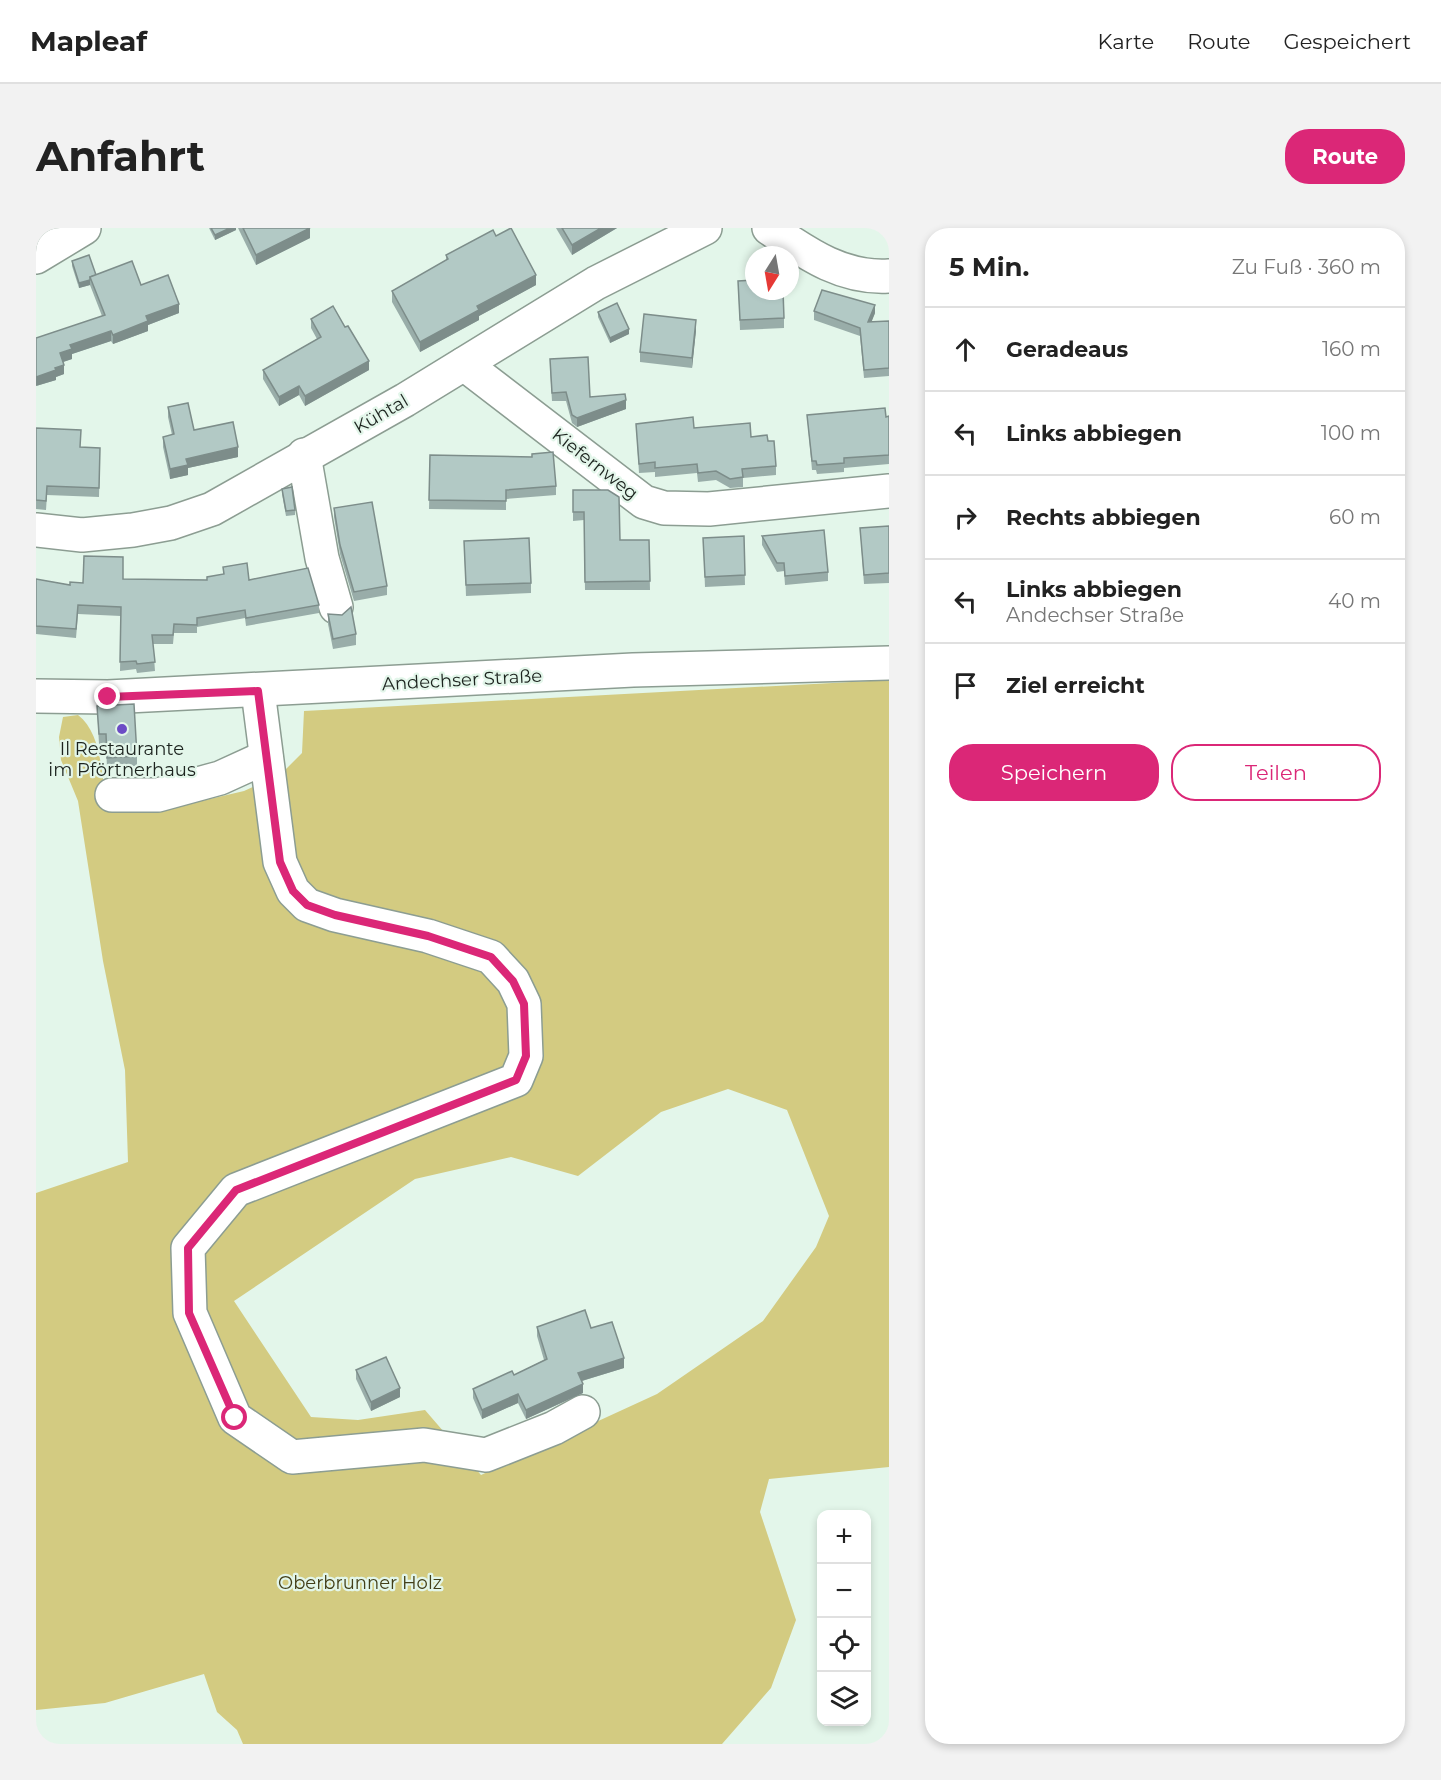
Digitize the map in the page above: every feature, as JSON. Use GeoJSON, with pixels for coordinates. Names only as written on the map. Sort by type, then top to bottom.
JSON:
{"type":"FeatureCollection","features":[{"type":"Feature","properties":{"kind":"street"},"geometry":{"type":"LineString","coordinates":[[36,257],[84,228]]}},
{"type":"Feature","properties":{"kind":"street","name":"Kühtal"},"geometry":{"type":"LineString","coordinates":[[36,530],[82,535],[171,523],[212,509],[304,455],[347,434],[596,284],[705,228]]}},
{"type":"Feature","properties":{"kind":"street"},"geometry":{"type":"LineString","coordinates":[[769,228],[798,248],[838,270],[877,277],[889,276]]}},
{"type":"Feature","properties":{"kind":"street","name":"Kiefernweg"},"geometry":{"type":"LineString","coordinates":[[464,364],[644,502],[664,508],[709,509],[889,491]]}},
{"type":"Feature","properties":{"kind":"street"},"geometry":{"type":"LineString","coordinates":[[304,455],[322,558],[336,607]]}},
{"type":"Feature","properties":{"kind":"street","name":"Andechser Straße"},"geometry":{"type":"LineString","coordinates":[[36,696],[108,697],[633,670],[889,663]]}},
{"type":"Feature","properties":{"kind":"street"},"geometry":{"type":"LineString","coordinates":[[258,691],[280,862],[293,891],[307,905],[335,915],[428,936],[491,957],[513,981],[524,1004],[526,1056],[516,1080],[236,1190],[188,1248],[189,1313],[235,1418],[292,1457],[424,1445],[486,1455],[554,1428],[583,1412]]}},
{"type":"Feature","properties":{"kind":"street"},"geometry":{"type":"LineString","coordinates":[[112,795],[158,795],[220,778],[267,757]]}},
{"type":"Feature","properties":{"kind":"green space","name":"Oberbrunner Holz"},"geometry":{"type":"Polygon","coordinates":[[[889,680],[889,1467],[769,1479],[760,1512],[796,1620],[771,1688],[722,1744],[243,1744],[237,1730],[217,1712],[204,1674],[105,1703],[36,1710],[36,1193],[128,1162],[125,1070],[103,961],[78,801],[61,760],[59,737],[63,717],[78,715],[92,733],[100,756],[106,805],[167,809],[244,791],[281,774],[302,753],[304,711],[889,680]],[[728,1089],[661,1112],[578,1176],[511,1157],[415,1179],[234,1301],[311,1417],[358,1420],[425,1410],[481,1475],[657,1394],[763,1321],[816,1247],[829,1216],[787,1110],[728,1089]]]}},
{"type":"Feature","properties":{"kind":"building"},"geometry":{"type":"Polygon","coordinates":[[[211,228],[230,228],[215,235],[211,228]]]}},
{"type":"Feature","properties":{"kind":"building"},"geometry":{"type":"Polygon","coordinates":[[[243,228],[310,228],[256,255],[243,228]]]}},
{"type":"Feature","properties":{"kind":"building"},"geometry":{"type":"Polygon","coordinates":[[[511,228],[536,275],[477,306],[479,310],[420,342],[392,291],[448,259],[446,255],[493,230],[496,236],[511,228]]]}},
{"type":"Feature","properties":{"kind":"building"},"geometry":{"type":"Polygon","coordinates":[[[562,228],[601,228],[572,245],[562,228]]]}},
{"type":"Feature","properties":{"kind":"building"},"geometry":{"type":"Polygon","coordinates":[[[89,255],[96,275],[90,277],[90,280],[79,283],[72,261],[89,255]]]}},
{"type":"Feature","properties":{"kind":"building"},"geometry":{"type":"Polygon","coordinates":[[[132,261],[141,285],[168,275],[179,304],[146,316],[148,321],[113,335],[111,331],[70,345],[72,349],[60,353],[64,365],[36,377],[36,338],[105,315],[90,277],[132,261]]]}},
{"type":"Feature","properties":{"kind":"building"},"geometry":{"type":"Polygon","coordinates":[[[738,281],[745,281],[745,300],[783,300],[784,318],[740,320],[738,281]]]}},
{"type":"Feature","properties":{"kind":"building"},"geometry":{"type":"Polygon","coordinates":[[[822,290],[875,305],[868,322],[889,321],[889,368],[864,370],[860,328],[814,311],[822,290]]]}},
{"type":"Feature","properties":{"kind":"building"},"geometry":{"type":"Polygon","coordinates":[[[617,303],[629,329],[610,338],[598,312],[617,303]]]}},
{"type":"Feature","properties":{"kind":"building"},"geometry":{"type":"Polygon","coordinates":[[[333,306],[369,361],[305,396],[299,386],[279,397],[263,370],[321,337],[311,319],[333,306]]]}},
{"type":"Feature","properties":{"kind":"building"},"geometry":{"type":"Polygon","coordinates":[[[644,314],[696,320],[692,358],[640,352],[644,314]]]}},
{"type":"Feature","properties":{"kind":"building"},"geometry":{"type":"Polygon","coordinates":[[[588,357],[590,397],[625,394],[626,400],[577,418],[572,415],[566,392],[552,393],[550,359],[588,357]]]}},
{"type":"Feature","properties":{"kind":"building"},"geometry":{"type":"Polygon","coordinates":[[[188,403],[194,430],[233,422],[238,447],[186,459],[188,465],[170,469],[163,437],[174,434],[168,407],[188,403]]]}},
{"type":"Feature","properties":{"kind":"building"},"geometry":{"type":"Polygon","coordinates":[[[885,408],[886,417],[889,416],[889,455],[844,458],[844,463],[817,465],[816,461],[812,461],[807,415],[885,408]]]}},
{"type":"Feature","properties":{"kind":"building"},"geometry":{"type":"Polygon","coordinates":[[[693,417],[694,428],[750,423],[751,437],[767,435],[768,441],[774,441],[776,466],[742,469],[743,477],[730,479],[716,471],[698,473],[697,464],[655,468],[655,462],[639,464],[636,424],[693,417]]]}},
{"type":"Feature","properties":{"kind":"building"},"geometry":{"type":"Polygon","coordinates":[[[36,428],[81,430],[80,447],[100,448],[99,488],[47,486],[46,501],[36,500],[36,428]]]}},
{"type":"Feature","properties":{"kind":"building"},"geometry":{"type":"Polygon","coordinates":[[[553,452],[556,486],[506,490],[506,501],[429,500],[430,455],[532,457],[532,454],[553,452]]]}},
{"type":"Feature","properties":{"kind":"building"},"geometry":{"type":"Polygon","coordinates":[[[292,487],[295,510],[286,511],[282,489],[292,487]]]}},
{"type":"Feature","properties":{"kind":"building"},"geometry":{"type":"Polygon","coordinates":[[[573,490],[608,490],[619,497],[620,540],[649,540],[650,581],[585,582],[584,512],[573,512],[573,490]]]}},
{"type":"Feature","properties":{"kind":"building"},"geometry":{"type":"Polygon","coordinates":[[[372,502],[387,586],[354,592],[340,545],[334,508],[372,502]]]}},
{"type":"Feature","properties":{"kind":"building"},"geometry":{"type":"Polygon","coordinates":[[[889,526],[889,573],[864,575],[860,528],[889,526]]]}},
{"type":"Feature","properties":{"kind":"building"},"geometry":{"type":"Polygon","coordinates":[[[824,530],[828,572],[785,576],[784,563],[777,563],[762,536],[824,530]]]}},
{"type":"Feature","properties":{"kind":"building"},"geometry":{"type":"Polygon","coordinates":[[[744,536],[745,575],[705,577],[703,538],[744,536]]]}},
{"type":"Feature","properties":{"kind":"building"},"geometry":{"type":"Polygon","coordinates":[[[529,538],[531,583],[466,585],[464,541],[529,538]]]}},
{"type":"Feature","properties":{"kind":"building"},"geometry":{"type":"Polygon","coordinates":[[[84,556],[123,557],[123,579],[207,580],[207,577],[224,574],[223,567],[247,563],[249,580],[308,568],[319,605],[246,618],[245,610],[197,618],[197,625],[174,624],[173,635],[152,635],[155,662],[137,664],[136,661],[120,662],[121,607],[78,605],[76,629],[36,626],[36,579],[70,585],[70,582],[83,583],[84,556]]]}},
{"type":"Feature","properties":{"kind":"building"},"geometry":{"type":"Polygon","coordinates":[[[351,607],[356,634],[333,639],[328,614],[342,615],[351,607]]]}},
{"type":"Feature","properties":{"kind":"building"},"geometry":{"type":"Polygon","coordinates":[[[134,704],[137,756],[107,758],[106,734],[99,734],[97,706],[134,704]]]}},
{"type":"Feature","properties":{"kind":"building"},"geometry":{"type":"Polygon","coordinates":[[[585,1310],[591,1328],[612,1322],[624,1358],[578,1373],[583,1384],[526,1410],[518,1394],[482,1410],[473,1389],[512,1371],[514,1375],[547,1359],[537,1327],[585,1310]]]}},
{"type":"Feature","properties":{"kind":"building"},"geometry":{"type":"Polygon","coordinates":[[[386,1357],[400,1388],[371,1402],[356,1370],[386,1357]]]}},
{"type":"Feature","properties":{"kind":"place","name":"Il Restaurante im Pförtnerhaus"},"geometry":{"type":"Point","coordinates":[122,729]}},
{"type":"Feature","properties":{"kind":"route"},"geometry":{"type":"LineString","coordinates":[[108,697],[258,691],[280,862],[293,891],[307,905],[335,915],[428,936],[491,957],[513,981],[524,1004],[526,1056],[516,1080],[236,1190],[188,1248],[189,1313],[235,1418]]}}]}
